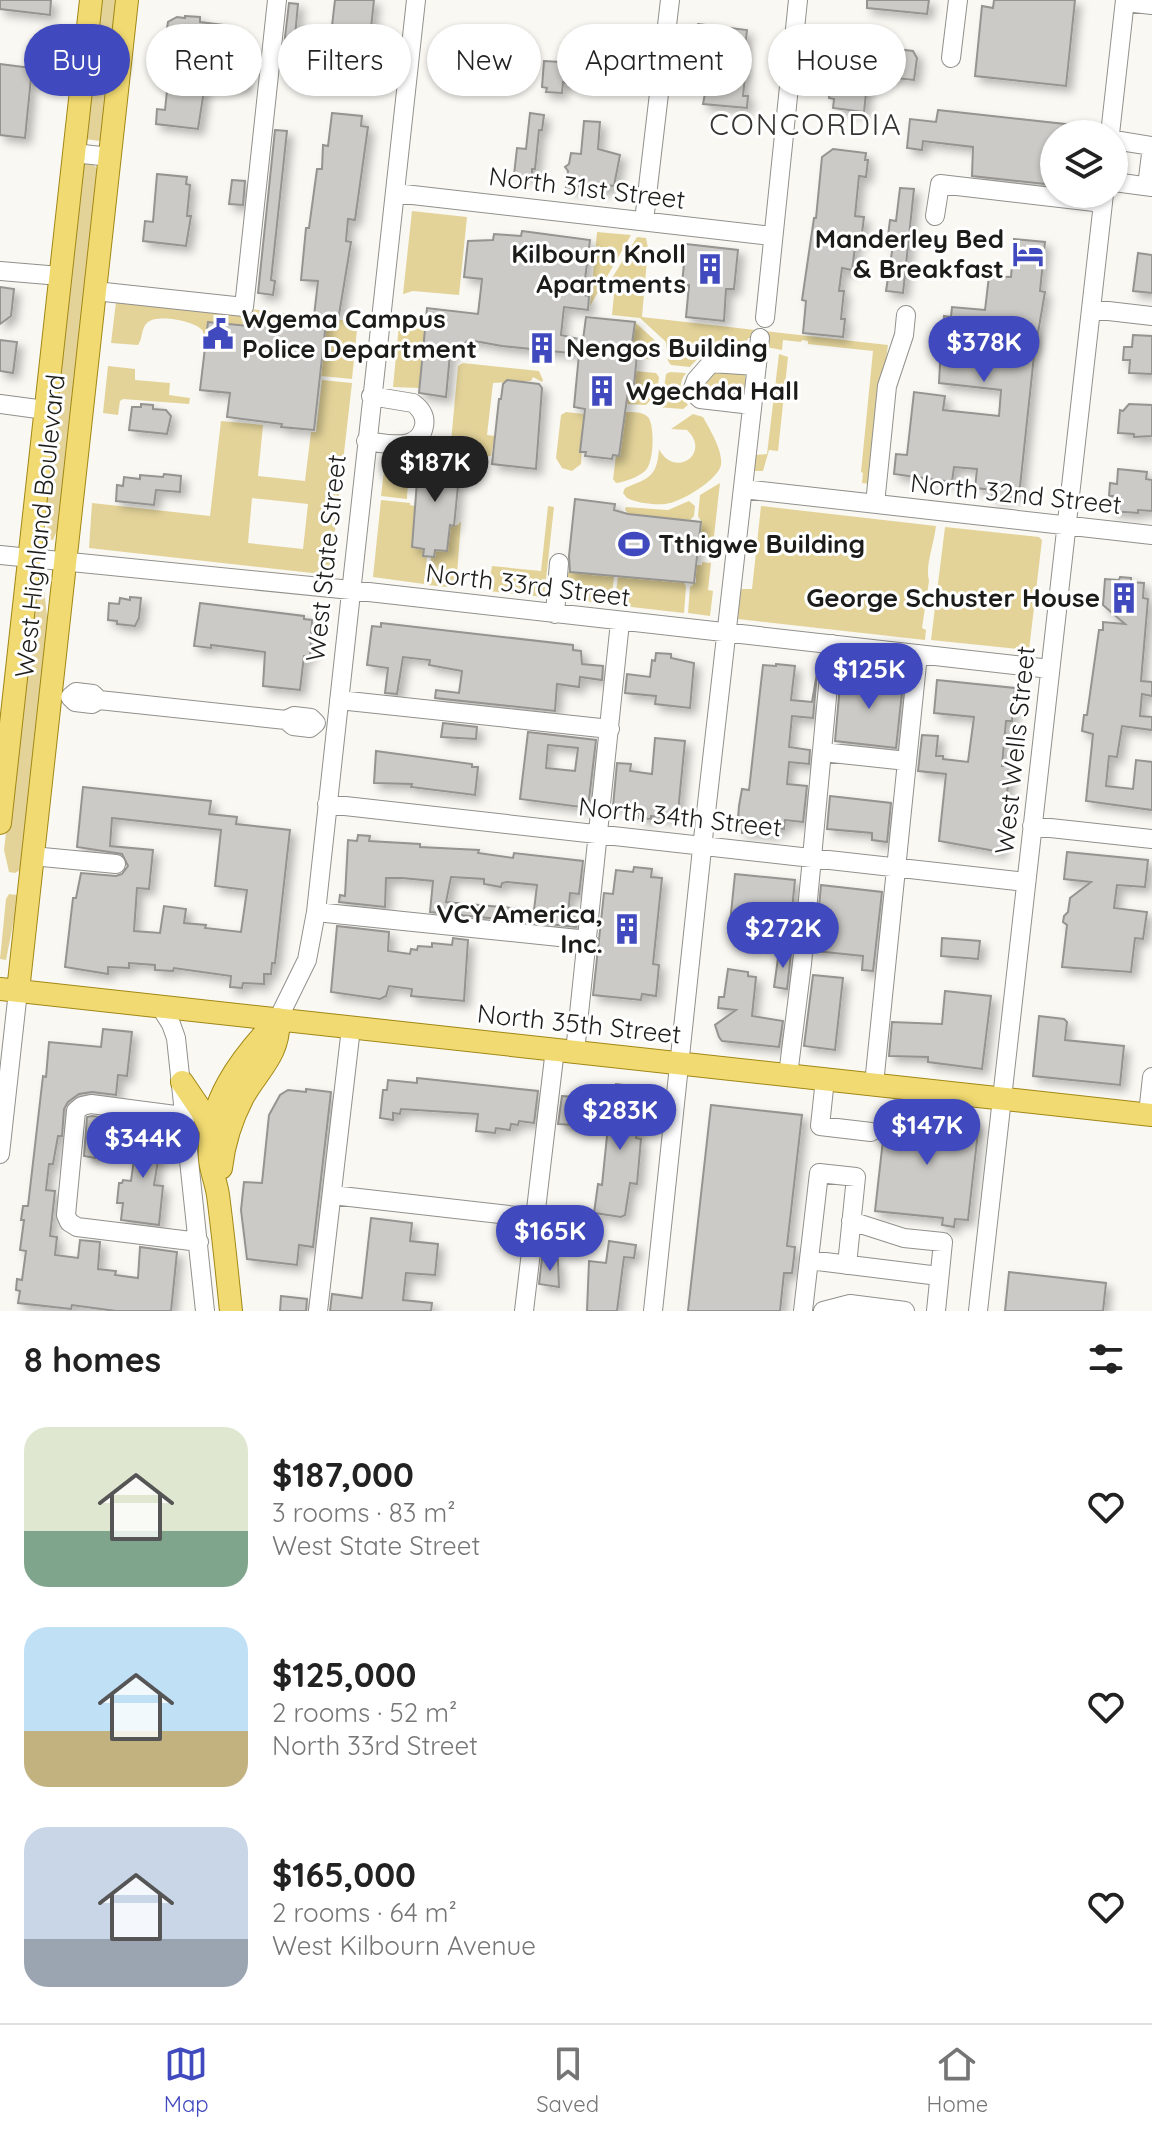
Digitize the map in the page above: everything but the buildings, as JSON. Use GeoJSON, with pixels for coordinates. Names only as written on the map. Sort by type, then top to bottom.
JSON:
{"type":"FeatureCollection","features":[{"type":"Feature","properties":{"kind":"main road","name":"West Highland Boulevard"},"geometry":{"type":"LineString","coordinates":[[0,823],[91,0]]}},
{"type":"Feature","properties":{"kind":"main road","name":"West Highland Boulevard"},"geometry":{"type":"LineString","coordinates":[[9,990],[60,696],[64,562],[127,0]]}},
{"type":"Feature","properties":{"kind":"main road","name":"North 35th Street"},"geometry":{"type":"LineString","coordinates":[[9,990],[1150,1115]]}},
{"type":"Feature","properties":{"kind":"main road","name":"West State Street"},"geometry":{"type":"LineString","coordinates":[[231,1311],[217,1190],[210,1158],[211,1131],[219,1099],[234,1072],[249,1050],[278,1019]]}},
{"type":"Feature","properties":{"kind":"main road","name":"West State Street"},"geometry":{"type":"LineString","coordinates":[[217,1190],[229,1128],[245,1094],[274,1052],[278,1019]]}},
{"type":"Feature","properties":{"kind":"main road"},"geometry":{"type":"LineString","coordinates":[[182,1082],[211,1131]]}},
{"type":"Feature","properties":{"kind":"street"},"geometry":{"type":"LineString","coordinates":[[95,291],[244,307],[277,0]]}},
{"type":"Feature","properties":{"kind":"street","name":"West State Street"},"geometry":{"type":"LineString","coordinates":[[278,1019],[307,960],[316,912],[416,0]]}},
{"type":"Feature","properties":{"kind":"street"},"geometry":{"type":"LineString","coordinates":[[644,221],[670,0]]}},
{"type":"Feature","properties":{"kind":"street"},"geometry":{"type":"LineString","coordinates":[[796,24],[798,0]]}},
{"type":"Feature","properties":{"kind":"street"},"geometry":{"type":"LineString","coordinates":[[951,58],[958,0]]}},
{"type":"Feature","properties":{"kind":"street"},"geometry":{"type":"LineString","coordinates":[[1112,120],[1125,1],[1152,5]]}},
{"type":"Feature","properties":{"kind":"street"},"geometry":{"type":"LineString","coordinates":[[765,318],[788,96]]}},
{"type":"Feature","properties":{"kind":"street"},"geometry":{"type":"LineString","coordinates":[[1128,142],[1152,146],[1149,186],[1128,184]]}},
{"type":"Feature","properties":{"kind":"street"},"geometry":{"type":"LineString","coordinates":[[74,153],[110,157]]}},
{"type":"Feature","properties":{"kind":"street"},"geometry":{"type":"LineString","coordinates":[[935,216],[940,184],[1040,193]]}},
{"type":"Feature","properties":{"kind":"street","name":"North 31st Street"},"geometry":{"type":"LineString","coordinates":[[395,193],[772,236]]}},
{"type":"Feature","properties":{"kind":"street","name":"West Wells Street"},"geometry":{"type":"LineString","coordinates":[[978,1311],[1102,208]]}},
{"type":"Feature","properties":{"kind":"street"},"geometry":{"type":"LineString","coordinates":[[0,271],[60,276]]}},
{"type":"Feature","properties":{"kind":"street"},"geometry":{"type":"LineString","coordinates":[[1091,309],[1152,316]]}},
{"type":"Feature","properties":{"kind":"street"},"geometry":{"type":"LineString","coordinates":[[875,504],[887,386],[904,335],[906,315]]}},
{"type":"Feature","properties":{"kind":"street"},"geometry":{"type":"LineString","coordinates":[[653,1311],[760,338]]}},
{"type":"Feature","properties":{"kind":"street"},"geometry":{"type":"LineString","coordinates":[[752,405],[700,399],[692,391],[696,380],[711,363],[757,366]]}},
{"type":"Feature","properties":{"kind":"street"},"geometry":{"type":"LineString","coordinates":[[366,441],[407,444],[419,437],[425,423],[425,416],[413,403],[371,396]]}},
{"type":"Feature","properties":{"kind":"street"},"geometry":{"type":"LineString","coordinates":[[0,404],[45,410]]}},
{"type":"Feature","properties":{"kind":"street","name":"North 32nd Street"},"geometry":{"type":"LineString","coordinates":[[743,489],[1152,535]]}},
{"type":"Feature","properties":{"kind":"street","name":"North 33rd Street"},"geometry":{"type":"LineString","coordinates":[[0,555],[351,590],[1050,669]]}},
{"type":"Feature","properties":{"kind":"street"},"geometry":{"type":"LineString","coordinates":[[555,614],[559,563]]}},
{"type":"Feature","properties":{"kind":"street"},"geometry":{"type":"LineString","coordinates":[[524,1311],[535,1218],[588,940],[620,622]]}},
{"type":"Feature","properties":{"kind":"street"},"geometry":{"type":"LineString","coordinates":[[788,1075],[798,1007],[832,644]]}},
{"type":"Feature","properties":{"kind":"street"},"geometry":{"type":"LineString","coordinates":[[874,1084],[918,654]]}},
{"type":"Feature","properties":{"kind":"street"},"geometry":{"type":"LineString","coordinates":[[60,696],[76,692],[93,694],[99,700],[286,720],[293,726],[310,728],[316,723],[336,725]]}},
{"type":"Feature","properties":{"kind":"street"},"geometry":{"type":"LineString","coordinates":[[339,700],[610,729]]}},
{"type":"Feature","properties":{"kind":"street"},"geometry":{"type":"LineString","coordinates":[[822,752],[907,761]]}},
{"type":"Feature","properties":{"kind":"street","name":"North 34th Street"},"geometry":{"type":"LineString","coordinates":[[327,804],[1026,882]]}},
{"type":"Feature","properties":{"kind":"street"},"geometry":{"type":"LineString","coordinates":[[1032,826],[1152,839]]}},
{"type":"Feature","properties":{"kind":"street"},"geometry":{"type":"LineString","coordinates":[[32,856],[116,864]]}},
{"type":"Feature","properties":{"kind":"street"},"geometry":{"type":"LineString","coordinates":[[316,912],[588,940]]}},
{"type":"Feature","properties":{"kind":"street","name":"West Highland Boulevard"},"geometry":{"type":"LineString","coordinates":[[0,1154],[9,990]]}},
{"type":"Feature","properties":{"kind":"street"},"geometry":{"type":"LineString","coordinates":[[161,1008],[176,1038],[205,1311]]}},
{"type":"Feature","properties":{"kind":"street"},"geometry":{"type":"LineString","coordinates":[[318,1311],[351,1028]]}},
{"type":"Feature","properties":{"kind":"street"},"geometry":{"type":"LineString","coordinates":[[1150,1115],[1152,1077]]}},
{"type":"Feature","properties":{"kind":"street"},"geometry":{"type":"LineString","coordinates":[[825,1079],[820,1126],[871,1132]]}},
{"type":"Feature","properties":{"kind":"street"},"geometry":{"type":"LineString","coordinates":[[183,1116],[91,1104],[76,1111],[66,1215],[69,1222],[77,1227],[199,1242]]}},
{"type":"Feature","properties":{"kind":"street"},"geometry":{"type":"LineString","coordinates":[[803,1311],[819,1173],[856,1177],[847,1265]]}},
{"type":"Feature","properties":{"kind":"street"},"geometry":{"type":"LineString","coordinates":[[332,1195],[535,1218]]}},
{"type":"Feature","properties":{"kind":"street"},"geometry":{"type":"LineString","coordinates":[[851,1221],[904,1238],[943,1242],[936,1311]]}},
{"type":"Feature","properties":{"kind":"street"},"geometry":{"type":"LineString","coordinates":[[809,1260],[939,1276]]}},
{"type":"Feature","properties":{"kind":"street"},"geometry":{"type":"LineString","coordinates":[[823,1311],[850,1304],[905,1311]]}},
{"type":"Feature","properties":{"kind":"shaded area"},"geometry":{"type":"Polygon","coordinates":[[[99,0],[117,0],[114,24],[97,24],[99,0]]]}},
{"type":"Feature","properties":{"kind":"shaded area"},"geometry":{"type":"Polygon","coordinates":[[[89,96],[105,96],[100,141],[85,139],[89,96]]]}},
{"type":"Feature","properties":{"kind":"shaded area"},"geometry":{"type":"Polygon","coordinates":[[[88,163],[98,170],[59,526],[53,540],[48,539],[45,492],[83,165],[88,163]]]}},
{"type":"Feature","properties":{"kind":"shaded area"},"geometry":{"type":"Polygon","coordinates":[[[412,211],[467,217],[459,295],[413,291],[403,294],[412,211]]]}},
{"type":"Feature","properties":{"kind":"shaded area"},"geometry":{"type":"Polygon","coordinates":[[[597,232],[631,235],[590,306],[597,232]]]}},
{"type":"Feature","properties":{"kind":"shaded area"},"geometry":{"type":"Polygon","coordinates":[[[637,237],[646,238],[648,248],[642,317],[888,345],[870,484],[862,483],[861,472],[873,351],[808,344],[808,341],[802,340],[783,340],[782,350],[766,347],[767,340],[748,338],[744,354],[715,352],[703,355],[690,367],[671,365],[666,342],[640,318],[612,315],[614,294],[606,288],[637,237]]]}},
{"type":"Feature","properties":{"kind":"shaded area"},"geometry":{"type":"Polygon","coordinates":[[[116,302],[248,316],[249,309],[343,320],[350,329],[357,329],[352,379],[321,376],[326,327],[258,323],[251,318],[255,326],[208,322],[203,355],[203,331],[193,324],[177,320],[148,322],[138,345],[111,343],[116,302]]]}},
{"type":"Feature","properties":{"kind":"shaded area"},"geometry":{"type":"Polygon","coordinates":[[[635,322],[662,347],[658,360],[637,358],[638,345],[632,344],[635,322]]]}},
{"type":"Feature","properties":{"kind":"shaded area"},"geometry":{"type":"Polygon","coordinates":[[[399,325],[425,330],[419,388],[393,387],[399,325]]]}},
{"type":"Feature","properties":{"kind":"shaded area"},"geometry":{"type":"Polygon","coordinates":[[[779,354],[788,357],[778,451],[769,450],[763,471],[753,471],[755,455],[767,454],[779,354]]]}},
{"type":"Feature","properties":{"kind":"shaded area"},"geometry":{"type":"Polygon","coordinates":[[[463,363],[539,371],[543,380],[533,377],[531,381],[493,383],[487,435],[495,436],[491,456],[475,458],[451,442],[458,366],[463,363]]]}},
{"type":"Feature","properties":{"kind":"shaded area"},"geometry":{"type":"Polygon","coordinates":[[[108,366],[135,369],[135,380],[170,383],[169,395],[190,398],[189,404],[123,399],[118,415],[103,413],[108,366]]]}},
{"type":"Feature","properties":{"kind":"shaded area"},"geometry":{"type":"Polygon","coordinates":[[[713,369],[745,373],[746,390],[743,396],[705,394],[701,389],[713,369]]]}},
{"type":"Feature","properties":{"kind":"shaded area"},"geometry":{"type":"Polygon","coordinates":[[[635,371],[656,373],[659,377],[657,393],[646,405],[625,404],[628,384],[634,384],[635,371]]]}},
{"type":"Feature","properties":{"kind":"shaded area"},"geometry":{"type":"Polygon","coordinates":[[[686,373],[681,389],[688,405],[683,409],[656,407],[663,395],[666,374],[686,373]]]}},
{"type":"Feature","properties":{"kind":"shaded area"},"geometry":{"type":"Polygon","coordinates":[[[322,380],[352,383],[330,575],[89,548],[92,503],[210,516],[221,421],[263,425],[258,476],[305,481],[311,432],[316,432],[322,380]],[[252,498],[248,543],[303,549],[308,504],[252,498]]]}},
{"type":"Feature","properties":{"kind":"shaded area"},"geometry":{"type":"Polygon","coordinates":[[[566,412],[584,414],[581,464],[572,471],[562,468],[556,458],[561,415],[566,412]]]}},
{"type":"Feature","properties":{"kind":"shaded area"},"geometry":{"type":"Polygon","coordinates":[[[624,412],[648,417],[652,428],[652,453],[645,471],[616,483],[613,479],[624,412]]]}},
{"type":"Feature","properties":{"kind":"shaded area"},"geometry":{"type":"Polygon","coordinates":[[[693,414],[703,417],[715,440],[721,459],[718,471],[698,490],[672,503],[650,504],[627,498],[623,493],[625,488],[646,479],[654,471],[659,449],[673,462],[688,460],[693,454],[694,439],[687,430],[671,429],[693,414]]]}},
{"type":"Feature","properties":{"kind":"shaded area"},"geometry":{"type":"Polygon","coordinates":[[[386,452],[416,454],[407,499],[381,496],[386,452]]]}},
{"type":"Feature","properties":{"kind":"shaded area"},"geometry":{"type":"Polygon","coordinates":[[[720,483],[713,545],[704,544],[704,541],[697,541],[702,523],[698,516],[700,495],[720,483]]]}},
{"type":"Feature","properties":{"kind":"shaded area"},"geometry":{"type":"Polygon","coordinates":[[[381,500],[415,506],[413,521],[424,549],[423,556],[427,557],[424,584],[373,577],[381,500]]]}},
{"type":"Feature","properties":{"kind":"shaded area"},"geometry":{"type":"Polygon","coordinates":[[[689,501],[695,506],[694,516],[690,520],[628,514],[625,509],[668,510],[689,501]]]}},
{"type":"Feature","properties":{"kind":"shaded area"},"geometry":{"type":"Polygon","coordinates":[[[548,506],[554,507],[544,597],[488,591],[492,566],[541,571],[548,506]]]}},
{"type":"Feature","properties":{"kind":"shaded area"},"geometry":{"type":"Polygon","coordinates":[[[761,506],[936,526],[922,628],[926,630],[925,640],[738,619],[740,589],[752,589],[761,506]]]}},
{"type":"Feature","properties":{"kind":"shaded area"},"geometry":{"type":"Polygon","coordinates":[[[461,521],[456,588],[428,585],[431,557],[434,557],[450,525],[458,525],[461,521]]]}},
{"type":"Feature","properties":{"kind":"shaded area"},"geometry":{"type":"Polygon","coordinates":[[[945,527],[1039,537],[1042,540],[1029,650],[931,640],[945,527]]]}},
{"type":"Feature","properties":{"kind":"shaded area"},"geometry":{"type":"Polygon","coordinates":[[[702,562],[711,563],[708,590],[713,591],[710,616],[688,613],[690,587],[696,582],[695,565],[702,565],[702,562]]]}},
{"type":"Feature","properties":{"kind":"shaded area"},"geometry":{"type":"Polygon","coordinates":[[[567,572],[614,576],[611,604],[564,599],[567,572]]]}},
{"type":"Feature","properties":{"kind":"shaded area"},"geometry":{"type":"Polygon","coordinates":[[[618,577],[684,582],[684,613],[614,605],[618,577]]]}},
{"type":"Feature","properties":{"kind":"shaded area"},"geometry":{"type":"Polygon","coordinates":[[[40,580],[43,580],[48,625],[22,869],[15,873],[9,872],[4,850],[33,596],[40,580]]]}},
{"type":"Feature","properties":{"kind":"shaded area"},"geometry":{"type":"Polygon","coordinates":[[[9,894],[17,895],[18,899],[6,960],[0,959],[9,894]]]}},
{"type":"Feature","properties":{"kind":"place","name":"Manderley Bed & Breakfast"},"geometry":{"type":"Point","coordinates":[1028,254]}},
{"type":"Feature","properties":{"kind":"place","name":"Kilbourn Knoll Apartments"},"geometry":{"type":"Point","coordinates":[710,269]}},
{"type":"Feature","properties":{"kind":"place","name":"Wgema Campus Police Department"},"geometry":{"type":"Point","coordinates":[218,334]}},
{"type":"Feature","properties":{"kind":"place","name":"Nengos Building"},"geometry":{"type":"Point","coordinates":[542,348]}},
{"type":"Feature","properties":{"kind":"place","name":"Wgechda Hall"},"geometry":{"type":"Point","coordinates":[602,391]}},
{"type":"Feature","properties":{"kind":"place","name":"Tthigwe Building"},"geometry":{"type":"Point","coordinates":[634,544]}},
{"type":"Feature","properties":{"kind":"place","name":"George Schuster House"},"geometry":{"type":"Point","coordinates":[1124,598]}},
{"type":"Feature","properties":{"kind":"place","name":"VCY America, Inc."},"geometry":{"type":"Point","coordinates":[627,929]}},
{"type":"Feature","properties":{"kind":"district","name":"CONCORDIA"},"geometry":{"type":"Point","coordinates":[806,125]}}]}
